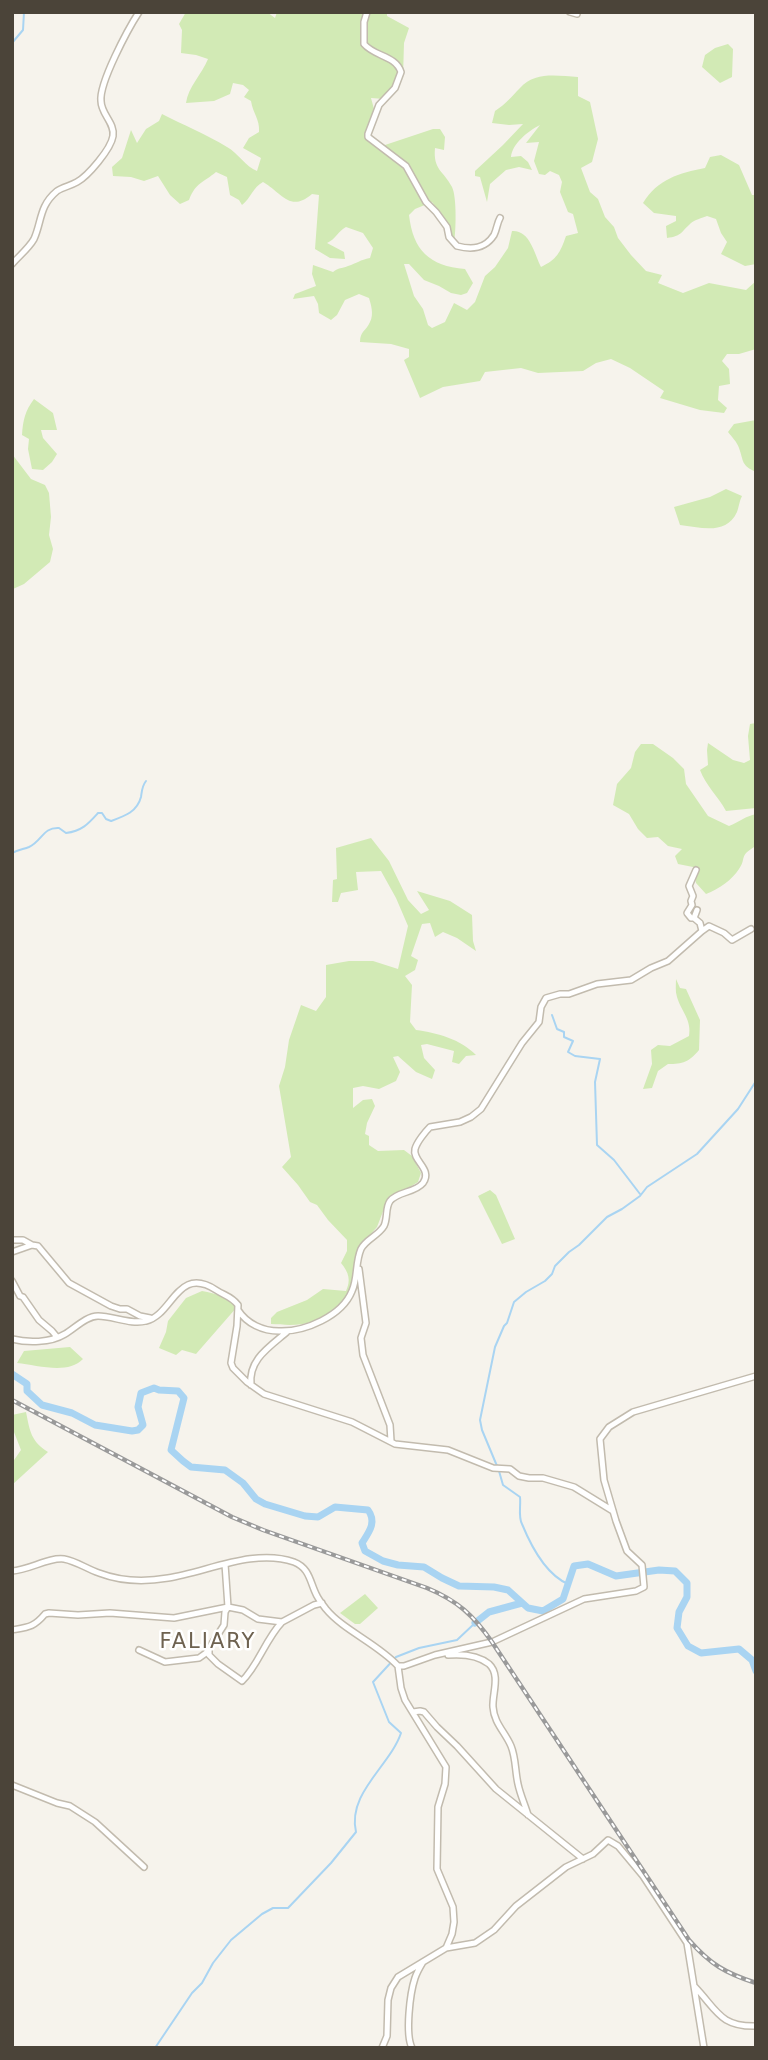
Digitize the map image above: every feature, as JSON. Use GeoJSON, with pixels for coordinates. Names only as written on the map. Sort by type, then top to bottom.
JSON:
{"type":"FeatureCollection","features":[{"type":"Feature","properties":{"kind":"street"},"geometry":{"type":"LineString","coordinates":[[12,264],[34,239],[40,213],[52,197],[58,190],[85,177],[111,144],[113,130],[100,103],[101,92],[124,37],[139,12]]}},
{"type":"Feature","properties":{"kind":"street"},"geometry":{"type":"LineString","coordinates":[[367,12],[364,44],[376,54],[393,60],[401,72],[395,88],[379,105],[368,137],[409,170],[426,202],[447,227],[449,237],[457,246],[475,249],[481,247],[495,234],[500,218]]}},
{"type":"Feature","properties":{"kind":"street"},"geometry":{"type":"LineString","coordinates":[[570,12],[577,12]]}},
{"type":"Feature","properties":{"kind":"street"},"geometry":{"type":"LineString","coordinates":[[696,870],[689,886],[693,896],[687,914],[700,923],[702,931]]}},
{"type":"Feature","properties":{"kind":"street"},"geometry":{"type":"LineString","coordinates":[[694,918],[698,910]]}},
{"type":"Feature","properties":{"kind":"street"},"geometry":{"type":"LineString","coordinates":[[12,1339],[33,1341],[61,1337],[94,1316],[138,1322],[153,1318],[175,1294],[190,1285],[208,1286],[229,1296],[243,1318],[258,1327],[288,1331],[316,1323],[342,1306],[352,1292],[358,1259],[366,1242],[383,1227],[391,1200],[423,1184],[426,1171],[418,1160],[415,1148],[427,1129],[466,1120],[481,1109],[522,1043],[539,1022],[541,1007],[547,998],[597,984],[631,979],[668,961],[709,926],[732,940],[751,929]]}},
{"type":"Feature","properties":{"kind":"street"},"geometry":{"type":"LineString","coordinates":[[12,1240],[23,1240],[42,1249],[69,1283],[111,1306],[127,1309],[145,1318],[153,1318]]}},
{"type":"Feature","properties":{"kind":"street"},"geometry":{"type":"LineString","coordinates":[[12,1252],[32,1245]]}},
{"type":"Feature","properties":{"kind":"street"},"geometry":{"type":"LineString","coordinates":[[358,1259],[366,1323],[361,1338],[363,1356],[390,1425],[391,1441]]}},
{"type":"Feature","properties":{"kind":"street"},"geometry":{"type":"LineString","coordinates":[[12,1281],[20,1296],[57,1337]]}},
{"type":"Feature","properties":{"kind":"street"},"geometry":{"type":"LineString","coordinates":[[239,1310],[231,1363],[251,1386],[264,1394],[352,1422],[395,1444],[447,1450],[493,1468],[503,1467],[529,1478],[543,1478],[574,1487],[613,1511]]}},
{"type":"Feature","properties":{"kind":"street"},"geometry":{"type":"LineString","coordinates":[[251,1386],[250,1376],[254,1362],[288,1331]]}},
{"type":"Feature","properties":{"kind":"street"},"geometry":{"type":"LineString","coordinates":[[395,1663],[411,1664],[435,1655],[492,1642],[584,1599],[618,1595],[644,1587],[642,1565],[628,1551],[613,1511],[604,1480],[600,1439],[609,1427],[633,1412],[756,1376]]}},
{"type":"Feature","properties":{"kind":"street"},"geometry":{"type":"LineString","coordinates":[[12,1571],[62,1559],[102,1574],[137,1580],[164,1579],[225,1564],[260,1559],[297,1563],[309,1574],[317,1597],[336,1618],[395,1663],[405,1700],[446,1767],[445,1784],[438,1807],[437,1869],[453,1907],[452,1934],[446,1948]]}},
{"type":"Feature","properties":{"kind":"street"},"geometry":{"type":"LineString","coordinates":[[139,1650],[165,1662],[199,1658],[209,1648],[224,1625],[228,1607],[225,1564]]}},
{"type":"Feature","properties":{"kind":"street"},"geometry":{"type":"LineString","coordinates":[[209,1648],[209,1655],[214,1661],[242,1681],[261,1653],[268,1637],[282,1622],[322,1603]]}},
{"type":"Feature","properties":{"kind":"street"},"geometry":{"type":"LineString","coordinates":[[12,1630],[32,1627],[49,1613],[110,1613],[174,1618],[228,1607],[243,1610],[258,1619],[282,1622]]}},
{"type":"Feature","properties":{"kind":"street"},"geometry":{"type":"LineString","coordinates":[[435,1655],[473,1656],[490,1665],[493,1670],[496,1676],[493,1707],[497,1724],[510,1745],[518,1785],[528,1815]]}},
{"type":"Feature","properties":{"kind":"street"},"geometry":{"type":"LineString","coordinates":[[400,1676],[411,1664]]}},
{"type":"Feature","properties":{"kind":"street"},"geometry":{"type":"LineString","coordinates":[[413,1712],[424,1712],[496,1789],[583,1858]]}},
{"type":"Feature","properties":{"kind":"street"},"geometry":{"type":"LineString","coordinates":[[12,1785],[70,1806],[95,1822],[144,1867]]}},
{"type":"Feature","properties":{"kind":"street"},"geometry":{"type":"LineString","coordinates":[[383,2048],[387,2036],[388,2000],[398,1977],[446,1948],[475,1943],[494,1930],[516,1906],[566,1867],[593,1854],[608,1840],[618,1846],[643,1876],[687,1943],[704,2048]]}},
{"type":"Feature","properties":{"kind":"street"},"geometry":{"type":"LineString","coordinates":[[412,2048],[408,2026],[413,1987],[423,1962]]}},
{"type":"Feature","properties":{"kind":"street"},"geometry":{"type":"LineString","coordinates":[[695,1987],[722,2018],[739,2026],[756,2026]]}},
{"type":"Feature","properties":{"kind":"green space"},"geometry":{"type":"Polygon","coordinates":[[[186,12],[267,12],[275,18],[277,12],[387,12],[387,16],[409,28],[404,43],[403,77],[393,93],[384,99],[371,98],[374,109],[369,142],[385,145],[433,129],[440,129],[445,137],[444,150],[435,148],[435,155],[437,166],[454,192],[454,243],[446,221],[432,202],[415,209],[409,215],[411,227],[414,238],[425,254],[442,264],[465,269],[473,283],[467,293],[451,293],[424,280],[409,264],[404,264],[414,296],[432,328],[445,322],[454,303],[467,310],[475,302],[485,276],[508,248],[512,231],[527,238],[541,267],[557,255],[566,236],[578,233],[573,214],[568,212],[560,192],[562,182],[559,175],[550,171],[545,175],[539,174],[534,161],[539,142],[526,143],[540,125],[521,138],[511,157],[521,156],[532,170],[519,167],[506,170],[490,184],[487,202],[480,177],[475,176],[475,171],[523,124],[492,123],[495,111],[520,88],[540,77],[578,77],[578,96],[590,102],[598,139],[592,162],[581,168],[590,192],[598,199],[605,217],[631,255],[646,271],[662,275],[658,283],[683,293],[709,283],[746,290],[756,281],[756,349],[727,354],[722,361],[729,369],[730,384],[719,386],[718,400],[727,408],[724,413],[700,410],[660,398],[664,391],[630,368],[611,359],[596,363],[583,371],[538,373],[521,368],[485,372],[480,381],[443,387],[420,398],[404,360],[409,357],[409,349],[391,344],[360,342],[371,319],[369,298],[359,294],[345,300],[331,320],[319,313],[314,296],[293,299],[295,294],[316,286],[312,274],[313,265],[333,272],[370,258],[373,248],[363,233],[346,227],[327,243],[344,252],[345,259],[330,258],[315,249],[319,195],[312,194],[298,202],[292,201],[263,182],[242,205],[230,195],[227,177],[216,172],[197,186],[189,200],[180,204],[170,195],[158,176],[144,181],[113,176],[112,167],[122,158],[131,130],[137,143],[146,129],[159,121],[162,114],[227,147],[257,171],[261,158],[243,148],[249,138],[259,132],[251,101],[244,97],[249,90],[243,85],[233,83],[230,94],[214,101],[186,103],[189,91],[208,59],[181,53],[182,30],[179,24],[186,12]]]}},
{"type":"Feature","properties":{"kind":"green space"},"geometry":{"type":"Polygon","coordinates":[[[728,44],[733,49],[732,77],[720,83],[702,67],[705,55],[728,44]]]}},
{"type":"Feature","properties":{"kind":"green space"},"geometry":{"type":"Polygon","coordinates":[[[721,155],[739,165],[752,195],[756,195],[756,264],[745,266],[721,254],[727,242],[716,219],[707,216],[698,219],[679,235],[667,238],[666,226],[676,221],[676,216],[654,213],[643,203],[662,183],[686,172],[705,168],[710,157],[721,155]]]}},
{"type":"Feature","properties":{"kind":"green space"},"geometry":{"type":"Polygon","coordinates":[[[34,399],[53,413],[57,430],[41,430],[43,438],[57,454],[43,470],[32,469],[29,439],[22,435],[25,416],[34,399]]]}},
{"type":"Feature","properties":{"kind":"green space"},"geometry":{"type":"Polygon","coordinates":[[[756,420],[756,472],[745,465],[738,446],[728,432],[734,424],[756,420]]]}},
{"type":"Feature","properties":{"kind":"green space"},"geometry":{"type":"Polygon","coordinates":[[[12,454],[31,479],[45,485],[49,493],[49,535],[53,549],[50,562],[24,584],[13,589],[12,454]]]}},
{"type":"Feature","properties":{"kind":"green space"},"geometry":{"type":"Polygon","coordinates":[[[726,489],[742,496],[732,520],[712,528],[680,525],[674,507],[710,497],[726,489]]]}},
{"type":"Feature","properties":{"kind":"green space"},"geometry":{"type":"Polygon","coordinates":[[[756,723],[756,808],[726,811],[700,770],[708,765],[708,743],[733,760],[744,763],[750,760],[750,724],[756,723]]]}},
{"type":"Feature","properties":{"kind":"green space"},"geometry":{"type":"Polygon","coordinates":[[[641,744],[653,744],[684,769],[686,784],[708,816],[729,826],[756,814],[756,846],[745,855],[733,877],[711,892],[706,894],[696,883],[693,867],[678,864],[675,856],[682,849],[668,846],[658,837],[647,838],[629,814],[613,805],[617,784],[631,768],[635,752],[641,744]]]}},
{"type":"Feature","properties":{"kind":"green space"},"geometry":{"type":"Polygon","coordinates":[[[371,838],[389,861],[408,900],[421,914],[429,910],[417,891],[450,901],[472,915],[476,951],[443,932],[435,937],[430,923],[422,924],[411,956],[418,960],[415,970],[405,976],[412,985],[410,1022],[416,1030],[448,1038],[476,1055],[466,1056],[459,1064],[452,1062],[454,1051],[421,1045],[424,1058],[435,1070],[432,1079],[416,1072],[398,1056],[393,1057],[400,1072],[396,1081],[379,1089],[363,1086],[353,1088],[353,1108],[363,1100],[372,1099],[375,1106],[365,1134],[369,1136],[369,1145],[378,1151],[404,1150],[412,1156],[421,1173],[418,1182],[387,1201],[377,1227],[361,1245],[356,1263],[358,1288],[337,1308],[313,1322],[298,1325],[271,1324],[271,1318],[277,1312],[307,1300],[323,1289],[346,1291],[349,1280],[341,1263],[347,1251],[347,1240],[317,1205],[310,1202],[282,1167],[291,1157],[279,1086],[289,1040],[301,1005],[316,1011],[326,997],[326,965],[373,961],[398,969],[408,926],[381,871],[356,872],[358,890],[341,893],[338,902],[332,902],[333,880],[337,879],[336,848],[371,838]]]}},
{"type":"Feature","properties":{"kind":"green space"},"geometry":{"type":"Polygon","coordinates":[[[676,979],[680,988],[686,989],[700,1020],[699,1050],[685,1062],[668,1064],[658,1071],[652,1088],[643,1089],[652,1064],[651,1050],[658,1045],[670,1046],[689,1036],[688,1020],[676,995],[676,979]]]}},
{"type":"Feature","properties":{"kind":"green space"},"geometry":{"type":"Polygon","coordinates":[[[490,1190],[496,1195],[515,1239],[502,1244],[478,1196],[490,1190]]]}},
{"type":"Feature","properties":{"kind":"green space"},"geometry":{"type":"Polygon","coordinates":[[[202,1291],[221,1296],[237,1307],[196,1354],[182,1350],[176,1355],[159,1348],[168,1321],[186,1298],[202,1291]]]}},
{"type":"Feature","properties":{"kind":"green space"},"geometry":{"type":"Polygon","coordinates":[[[70,1347],[83,1359],[69,1367],[52,1368],[17,1363],[24,1351],[70,1347]]]}},
{"type":"Feature","properties":{"kind":"green space"},"geometry":{"type":"Polygon","coordinates":[[[26,1412],[32,1435],[48,1452],[12,1485],[12,1463],[21,1450],[12,1427],[12,1415],[26,1412]]]}},
{"type":"Feature","properties":{"kind":"green space"},"geometry":{"type":"Polygon","coordinates":[[[365,1594],[378,1608],[360,1624],[355,1624],[340,1613],[365,1594]]]}},
{"type":"Feature","properties":{"kind":"waterway"},"geometry":{"type":"LineString","coordinates":[[12,43],[23,30],[24,12]]}},
{"type":"Feature","properties":{"kind":"waterway"},"geometry":{"type":"LineString","coordinates":[[12,853],[29,847],[54,828],[66,833],[81,829],[98,813],[111,821],[126,815],[139,802],[146,781]]}},
{"type":"Feature","properties":{"kind":"waterway"},"geometry":{"type":"LineString","coordinates":[[552,1015],[557,1029],[564,1032],[564,1037],[573,1041],[568,1052],[575,1056],[600,1059],[595,1082],[597,1145],[614,1160],[640,1194]]}},
{"type":"Feature","properties":{"kind":"waterway"},"geometry":{"type":"LineString","coordinates":[[497,1466],[480,1420],[495,1347],[514,1302],[545,1281],[555,1266],[607,1217],[697,1154],[738,1109],[756,1081]]}},
{"type":"Feature","properties":{"kind":"waterway"},"geometry":{"type":"LineString","coordinates":[[12,1374],[27,1384],[27,1391],[42,1405],[72,1413],[95,1425],[132,1431],[143,1425],[138,1407],[141,1393],[154,1388],[178,1391],[184,1398],[171,1450],[191,1467],[225,1470],[243,1483],[256,1499],[305,1516],[318,1517],[335,1507],[368,1510],[372,1523],[362,1543],[365,1551],[383,1561],[424,1567],[459,1586],[508,1590],[528,1608],[543,1611],[563,1599],[574,1566],[588,1564],[616,1576],[659,1570],[675,1571],[687,1583],[687,1597],[679,1612],[677,1628],[688,1646],[701,1653],[739,1649],[752,1660],[756,1671]]}},
{"type":"Feature","properties":{"kind":"waterway"},"geometry":{"type":"LineString","coordinates":[[499,1471],[503,1485],[520,1497],[521,1521],[534,1550],[552,1574],[568,1584]]}},
{"type":"Feature","properties":{"kind":"waterway"},"geometry":{"type":"LineString","coordinates":[[475,1623],[489,1612],[522,1603]]}},
{"type":"Feature","properties":{"kind":"waterway"},"geometry":{"type":"LineString","coordinates":[[155,2048],[231,1940],[262,1914],[273,1908],[288,1908],[356,1832],[355,1818],[363,1792],[396,1745],[401,1733],[389,1722],[373,1682],[396,1657],[419,1648],[457,1640],[475,1623]]}},
{"type":"Feature","properties":{"kind":"railway"},"geometry":{"type":"LineString","coordinates":[[12,1400],[232,1517],[427,1588],[448,1598],[464,1610],[492,1642],[689,1940],[719,1967],[756,1983]]}},
{"type":"Feature","properties":{"kind":"district","name":"FALIARY"},"geometry":{"type":"Point","coordinates":[208,1643]}}]}
